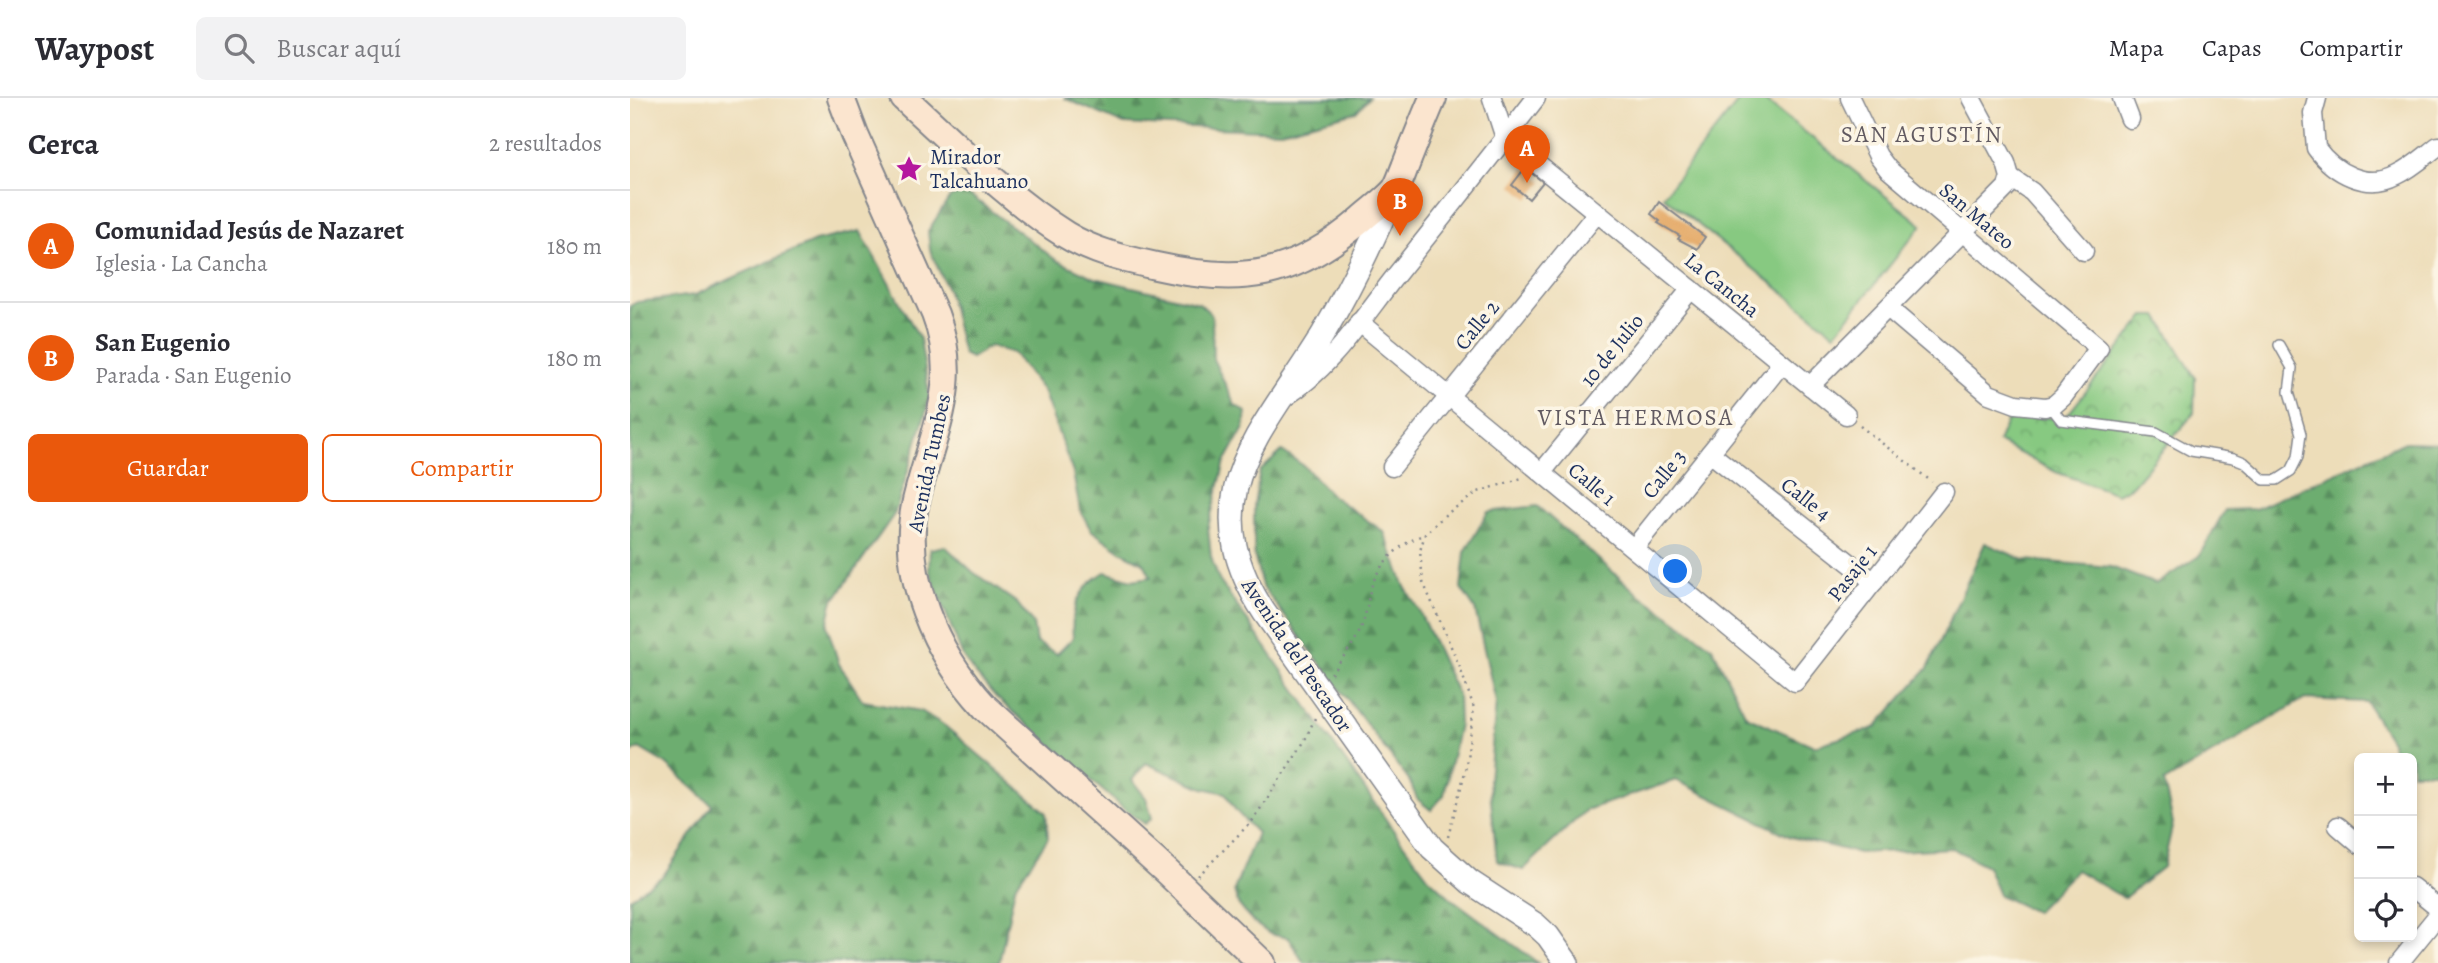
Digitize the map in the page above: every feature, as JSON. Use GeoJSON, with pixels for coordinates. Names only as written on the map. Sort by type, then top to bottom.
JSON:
{"type":"FeatureCollection","features":[{"type":"Feature","properties":{"kind":"main road","name":"Avenida Tumbes"},"geometry":{"type":"LineString","coordinates":[[825,98],[855,135]]}},
{"type":"Feature","properties":{"kind":"main road","name":"Avenida Tumbes"},"geometry":{"type":"LineString","coordinates":[[841,98],[924,289],[944,343],[946,386],[916,502],[911,540],[917,582],[937,635],[961,680],[985,707],[1262,963]]}},
{"type":"Feature","properties":{"kind":"main road"},"geometry":{"type":"LineString","coordinates":[[904,98],[1018,199],[1066,234],[1111,256],[1191,274],[1244,275],[1301,261],[1334,242],[1395,190]]}},
{"type":"Feature","properties":{"kind":"main road","name":"Avenida del Pescador"},"geometry":{"type":"LineString","coordinates":[[1395,190],[1433,98]]}},
{"type":"Feature","properties":{"kind":"street"},"geometry":{"type":"LineString","coordinates":[[1492,98],[1505,138]]}},
{"type":"Feature","properties":{"kind":"street"},"geometry":{"type":"LineString","coordinates":[[1279,401],[1301,387],[1316,373],[1536,98]]}},
{"type":"Feature","properties":{"kind":"street","name":"San Mateo"},"geometry":{"type":"LineString","coordinates":[[1850,98],[1882,163],[2099,348],[2059,402],[2050,406]]}},
{"type":"Feature","properties":{"kind":"street"},"geometry":{"type":"LineString","coordinates":[[1810,386],[2004,192],[2010,177],[2006,163],[1970,98]]}},
{"type":"Feature","properties":{"kind":"street"},"geometry":{"type":"LineString","coordinates":[[2122,98],[2130,120]]}},
{"type":"Feature","properties":{"kind":"street"},"geometry":{"type":"LineString","coordinates":[[2316,98],[2313,113],[2316,148],[2336,169],[2354,179],[2381,181],[2396,176],[2438,146]]}},
{"type":"Feature","properties":{"kind":"street","name":"La Cancha"},"geometry":{"type":"LineString","coordinates":[[1505,138],[1846,415]]}},
{"type":"Feature","properties":{"kind":"street"},"geometry":{"type":"LineString","coordinates":[[2010,177],[2032,192],[2084,251]]}},
{"type":"Feature","properties":{"kind":"street","name":"Avenida del Pescador"},"geometry":{"type":"LineString","coordinates":[[1395,190],[1361,268],[1321,338],[1253,443],[1239,476],[1232,517],[1233,546],[1238,565],[1253,596],[1422,836],[1442,859],[1470,882],[1549,936],[1567,963]]}},
{"type":"Feature","properties":{"kind":"street","name":"Calle 2"},"geometry":{"type":"LineString","coordinates":[[1392,467],[1597,213]]}},
{"type":"Feature","properties":{"kind":"street","name":"10 de Julio"},"geometry":{"type":"LineString","coordinates":[[1542,472],[1691,289]]}},
{"type":"Feature","properties":{"kind":"street"},"geometry":{"type":"LineString","coordinates":[[1888,308],[1989,394],[2016,404],[2050,406]]}},
{"type":"Feature","properties":{"kind":"street","name":"Calle 1"},"geometry":{"type":"LineString","coordinates":[[1359,322],[1795,682]]}},
{"type":"Feature","properties":{"kind":"street","name":"Calle 3"},"geometry":{"type":"LineString","coordinates":[[1634,548],[1782,363]]}},
{"type":"Feature","properties":{"kind":"street","name":"Calle 4"},"geometry":{"type":"LineString","coordinates":[[1710,453],[1874,582]]}},
{"type":"Feature","properties":{"kind":"street","name":"Pasaje 1"},"geometry":{"type":"LineString","coordinates":[[1795,682],[1944,492]]}},
{"type":"Feature","properties":{"kind":"street"},"geometry":{"type":"LineString","coordinates":[[2338,827],[2354,840]]}},
{"type":"Feature","properties":{"kind":"street"},"geometry":{"type":"LineString","coordinates":[[2417,891],[2438,908]]}},
{"type":"Feature","properties":{"kind":"street"},"geometry":{"type":"LineString","coordinates":[[2399,963],[2438,915]]}},
{"type":"Feature","properties":{"kind":"lane"},"geometry":{"type":"LineString","coordinates":[[2050,406],[2061,420],[2156,432],[2191,451],[2234,457],[2244,462],[2264,480],[2277,481],[2291,471],[2298,457],[2301,434],[2288,392],[2292,369],[2279,345]]}},
{"type":"Feature","properties":{"kind":"path"},"geometry":{"type":"LineString","coordinates":[[1846,415],[1944,492]]}},
{"type":"Feature","properties":{"kind":"path"},"geometry":{"type":"LineString","coordinates":[[1187,891],[1208,865],[1242,834],[1304,741],[1317,712],[1321,694],[1334,669],[1355,640],[1367,611],[1372,585],[1381,567],[1399,548],[1425,534],[1478,492],[1542,472]]}},
{"type":"Feature","properties":{"kind":"path"},"geometry":{"type":"LineString","coordinates":[[1425,534],[1420,551],[1423,582],[1459,665],[1474,708],[1465,772],[1442,859]]}},
{"type":"Feature","properties":{"kind":"green space"},"geometry":{"type":"Polygon","coordinates":[[[1064,98],[1369,98],[1356,112],[1281,131],[1124,124],[1064,98]]]}},
{"type":"Feature","properties":{"kind":"green space"},"geometry":{"type":"Polygon","coordinates":[[[1741,98],[1762,98],[1922,225],[1835,334],[1663,196],[1741,98]]]}},
{"type":"Feature","properties":{"kind":"green space"},"geometry":{"type":"Polygon","coordinates":[[[966,192],[1056,260],[1095,278],[1199,303],[1212,315],[1213,359],[1235,405],[1246,412],[1244,428],[1225,462],[1208,527],[1211,557],[1219,580],[1429,878],[1452,899],[1538,963],[1304,963],[1288,938],[1270,934],[1253,922],[1238,904],[1234,890],[1257,833],[1236,811],[1225,793],[1203,788],[1146,763],[1132,780],[1146,798],[1152,818],[1145,824],[1124,809],[996,697],[974,672],[963,657],[929,570],[930,549],[945,546],[973,572],[1017,603],[1033,624],[1036,642],[1057,654],[1073,638],[1073,617],[1078,599],[1096,578],[1105,572],[1132,580],[1151,577],[1144,563],[1122,552],[1091,530],[1080,510],[1073,473],[1043,391],[1013,353],[990,346],[971,358],[963,354],[948,291],[930,250],[928,231],[950,197],[966,192]]]}},
{"type":"Feature","properties":{"kind":"green space"},"geometry":{"type":"Polygon","coordinates":[[[860,231],[920,339],[930,399],[895,513],[832,603],[827,626],[839,664],[863,701],[921,711],[945,726],[1046,812],[1048,838],[1015,887],[999,963],[630,963],[630,898],[663,876],[712,805],[666,764],[639,748],[630,754],[630,306],[637,302],[695,295],[815,241],[860,231]]]}},
{"type":"Feature","properties":{"kind":"green space"},"geometry":{"type":"Polygon","coordinates":[[[2145,316],[2158,316],[2195,377],[2194,413],[2132,486],[2117,494],[2056,472],[1998,442],[2010,415],[2066,417],[2145,316]]]}},
{"type":"Feature","properties":{"kind":"green space"},"geometry":{"type":"Polygon","coordinates":[[[2405,442],[2438,443],[2438,769],[2435,772],[2417,772],[2417,753],[2395,753],[2366,702],[2304,699],[2164,782],[2173,823],[2163,867],[2124,898],[2076,870],[2035,912],[1999,895],[1987,866],[1952,848],[1859,853],[1791,837],[1676,780],[1586,810],[1523,870],[1497,861],[1489,780],[1496,702],[1475,609],[1461,588],[1465,552],[1488,512],[1537,506],[1636,592],[1712,647],[1746,716],[1814,746],[1875,728],[1928,668],[1985,543],[2024,560],[2111,567],[2156,584],[2199,556],[2225,510],[2255,509],[2405,442]]]}},
{"type":"Feature","properties":{"kind":"green space"},"geometry":{"type":"Polygon","coordinates":[[[1282,451],[1304,466],[1332,496],[1384,532],[1405,587],[1458,695],[1459,724],[1444,795],[1431,810],[1417,799],[1410,782],[1262,586],[1254,555],[1254,505],[1260,471],[1282,451]]]}},
{"type":"Feature","properties":{"kind":"building"},"geometry":{"type":"Polygon","coordinates":[[[1525,168],[1543,182],[1529,199],[1512,185],[1525,168]]]}},
{"type":"Feature","properties":{"kind":"building"},"geometry":{"type":"Polygon","coordinates":[[[1659,202],[1705,237],[1697,249],[1678,239],[1680,236],[1658,223],[1660,221],[1651,214],[1659,202]]]}},
{"type":"Feature","properties":{"kind":"place","name":"Mirador Talcahuano"},"geometry":{"type":"Point","coordinates":[909,169]}},
{"type":"Feature","properties":{"kind":"place","name":"Comunidad Jesús de Nazaret"},"geometry":{"type":"Point","coordinates":[1527,183]}},
{"type":"Feature","properties":{"kind":"place","name":"San Eugenio"},"geometry":{"type":"Point","coordinates":[1400,236]}},
{"type":"Feature","properties":{"kind":"district","name":"SAN AGUSTÍN"},"geometry":{"type":"Point","coordinates":[1922,134]}},
{"type":"Feature","properties":{"kind":"district","name":"VISTA HERMOSA"},"geometry":{"type":"Point","coordinates":[1636,417]}}]}
